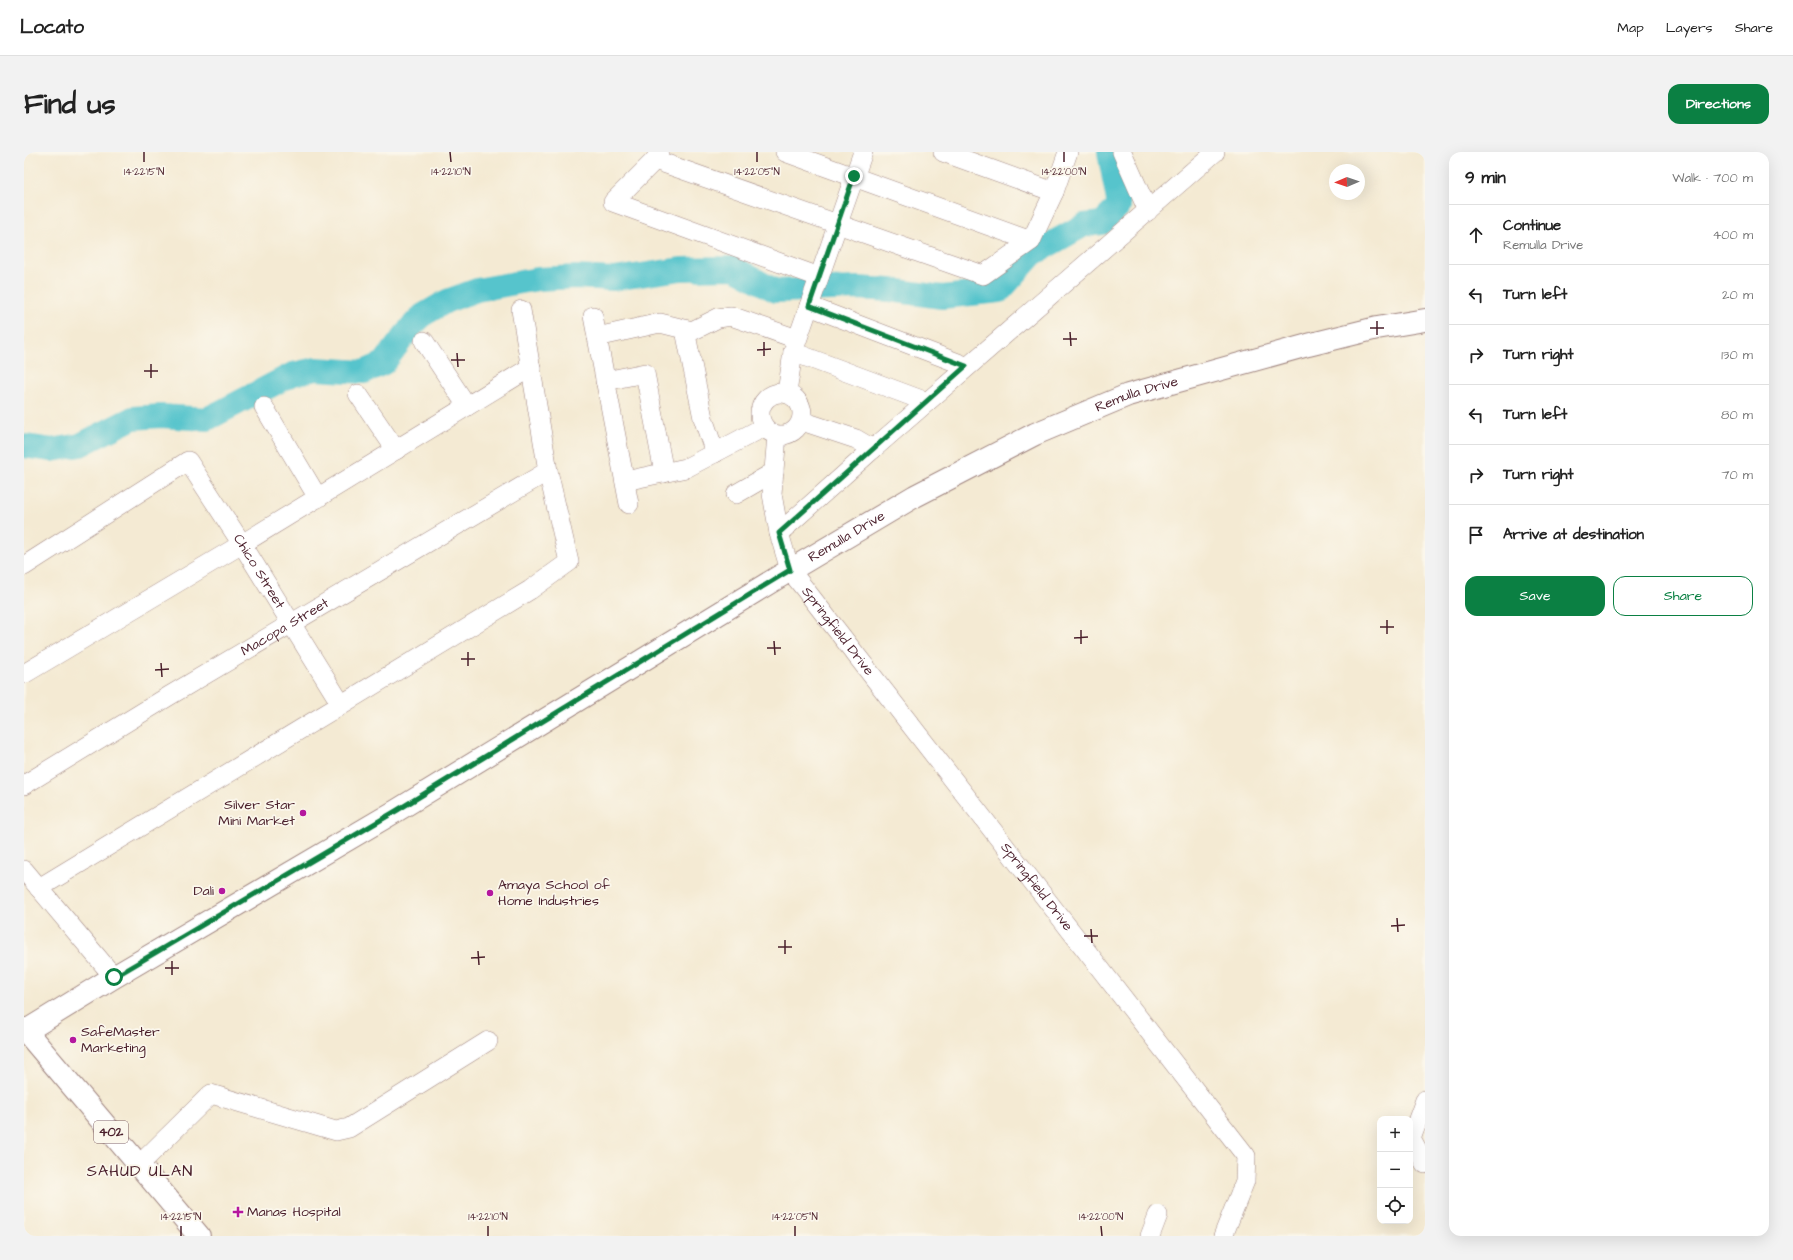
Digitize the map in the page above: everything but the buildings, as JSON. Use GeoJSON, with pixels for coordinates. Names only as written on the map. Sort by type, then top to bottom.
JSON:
{"type":"FeatureCollection","features":[{"type":"Feature","properties":{"kind":"main road","name":"Remulla Drive"},"geometry":{"type":"LineString","coordinates":[[25,1030],[396,811],[790,570],[915,496],[1036,434],[1128,396],[1308,345],[1377,328],[1425,320]]}},
{"type":"Feature","properties":{"kind":"main road","name":"402"},"geometry":{"type":"LineString","coordinates":[[25,1030],[140,1165],[198,1236]]}},
{"type":"Feature","properties":{"kind":"street"},"geometry":{"type":"LineString","coordinates":[[785,152],[1031,241]]}},
{"type":"Feature","properties":{"kind":"street"},"geometry":{"type":"LineString","coordinates":[[787,393],[795,346],[863,152]]}},
{"type":"Feature","properties":{"kind":"street"},"geometry":{"type":"LineString","coordinates":[[942,152],[1054,192]]}},
{"type":"Feature","properties":{"kind":"street"},"geometry":{"type":"LineString","coordinates":[[966,366],[814,291],[613,202],[657,156],[838,224],[983,275],[1031,241],[1054,192],[1068,152]]}},
{"type":"Feature","properties":{"kind":"street"},"geometry":{"type":"LineString","coordinates":[[779,533],[966,366],[1215,152]]}},
{"type":"Feature","properties":{"kind":"street"},"geometry":{"type":"LineString","coordinates":[[1125,154],[1148,211]]}},
{"type":"Feature","properties":{"kind":"street"},"geometry":{"type":"LineString","coordinates":[[38,888],[530,590],[569,562],[548,471],[532,367],[521,310]]}},
{"type":"Feature","properties":{"kind":"street"},"geometry":{"type":"LineString","coordinates":[[593,316],[629,504]]}},
{"type":"Feature","properties":{"kind":"street"},"geometry":{"type":"LineString","coordinates":[[597,337],[660,323],[692,331],[718,318],[731,316],[795,346],[927,402]]}},
{"type":"Feature","properties":{"kind":"street"},"geometry":{"type":"LineString","coordinates":[[686,330],[703,418],[715,453]]}},
{"type":"Feature","properties":{"kind":"street"},"geometry":{"type":"LineString","coordinates":[[424,342],[467,406]]}},
{"type":"Feature","properties":{"kind":"street"},"geometry":{"type":"LineString","coordinates":[[24,674],[242,544],[532,367]]}},
{"type":"Feature","properties":{"kind":"street"},"geometry":{"type":"LineString","coordinates":[[605,381],[645,373],[664,473]]}},
{"type":"Feature","properties":{"kind":"street"},"geometry":{"type":"LineString","coordinates":[[625,481],[686,468],[715,453],[771,431],[789,434],[799,426],[802,421],[802,407],[793,396],[787,393],[774,394],[764,402],[760,415],[771,431],[774,472],[772,494],[779,533],[790,570]]}},
{"type":"Feature","properties":{"kind":"street"},"geometry":{"type":"LineString","coordinates":[[358,394],[396,450]]}},
{"type":"Feature","properties":{"kind":"street"},"geometry":{"type":"LineString","coordinates":[[264,407],[318,498]]}},
{"type":"Feature","properties":{"kind":"street"},"geometry":{"type":"LineString","coordinates":[[802,421],[856,439],[872,449]]}},
{"type":"Feature","properties":{"kind":"street","name":"Chico Street"},"geometry":{"type":"LineString","coordinates":[[24,566],[188,461],[242,544],[341,704]]}},
{"type":"Feature","properties":{"kind":"street","name":"Macopa Street"},"geometry":{"type":"LineString","coordinates":[[24,785],[548,471]]}},
{"type":"Feature","properties":{"kind":"street"},"geometry":{"type":"LineString","coordinates":[[736,494],[774,472]]}},
{"type":"Feature","properties":{"kind":"street","name":"Springfield Drive"},"geometry":{"type":"LineString","coordinates":[[790,570],[1246,1156],[1245,1181],[1222,1236]]}},
{"type":"Feature","properties":{"kind":"street"},"geometry":{"type":"LineString","coordinates":[[24,870],[114,977]]}},
{"type":"Feature","properties":{"kind":"street"},"geometry":{"type":"LineString","coordinates":[[140,1165],[211,1094],[336,1131],[349,1128],[488,1041]]}},
{"type":"Feature","properties":{"kind":"street"},"geometry":{"type":"LineString","coordinates":[[1425,1100],[1411,1138],[1425,1164]]}},
{"type":"Feature","properties":{"kind":"street"},"geometry":{"type":"LineString","coordinates":[[1150,1236],[1158,1215]]}},
{"type":"Feature","properties":{"kind":"waterway"},"geometry":{"type":"LineString","coordinates":[[24,446],[52,450],[80,445],[133,418],[161,416],[207,419],[293,374],[316,369],[364,372],[384,363],[411,327],[423,315],[447,301],[477,290],[538,279],[576,277],[614,279],[681,269],[734,268],[776,291],[858,288],[890,290],[942,297],[1000,291],[1033,254],[1084,225],[1102,223],[1119,206],[1109,152]]}},
{"type":"Feature","properties":{"kind":"place","name":"Silver Star Mini Market"},"geometry":{"type":"Point","coordinates":[303,813]}},
{"type":"Feature","properties":{"kind":"place","name":"Dali"},"geometry":{"type":"Point","coordinates":[222,891]}},
{"type":"Feature","properties":{"kind":"place","name":"Amaya School of Home Industries"},"geometry":{"type":"Point","coordinates":[490,893]}},
{"type":"Feature","properties":{"kind":"place","name":"SafeMaster Marketing"},"geometry":{"type":"Point","coordinates":[73,1040]}},
{"type":"Feature","properties":{"kind":"place","name":"Manas Hospital"},"geometry":{"type":"Point","coordinates":[238,1212]}},
{"type":"Feature","properties":{"kind":"district","name":"SAHUD ULAN"},"geometry":{"type":"Point","coordinates":[140,1171]}},
{"type":"Feature","properties":{"kind":"route"},"geometry":{"type":"LineString","coordinates":[[114,977],[396,811],[790,570],[779,533],[966,366],[809,306],[854,176]]}}]}
